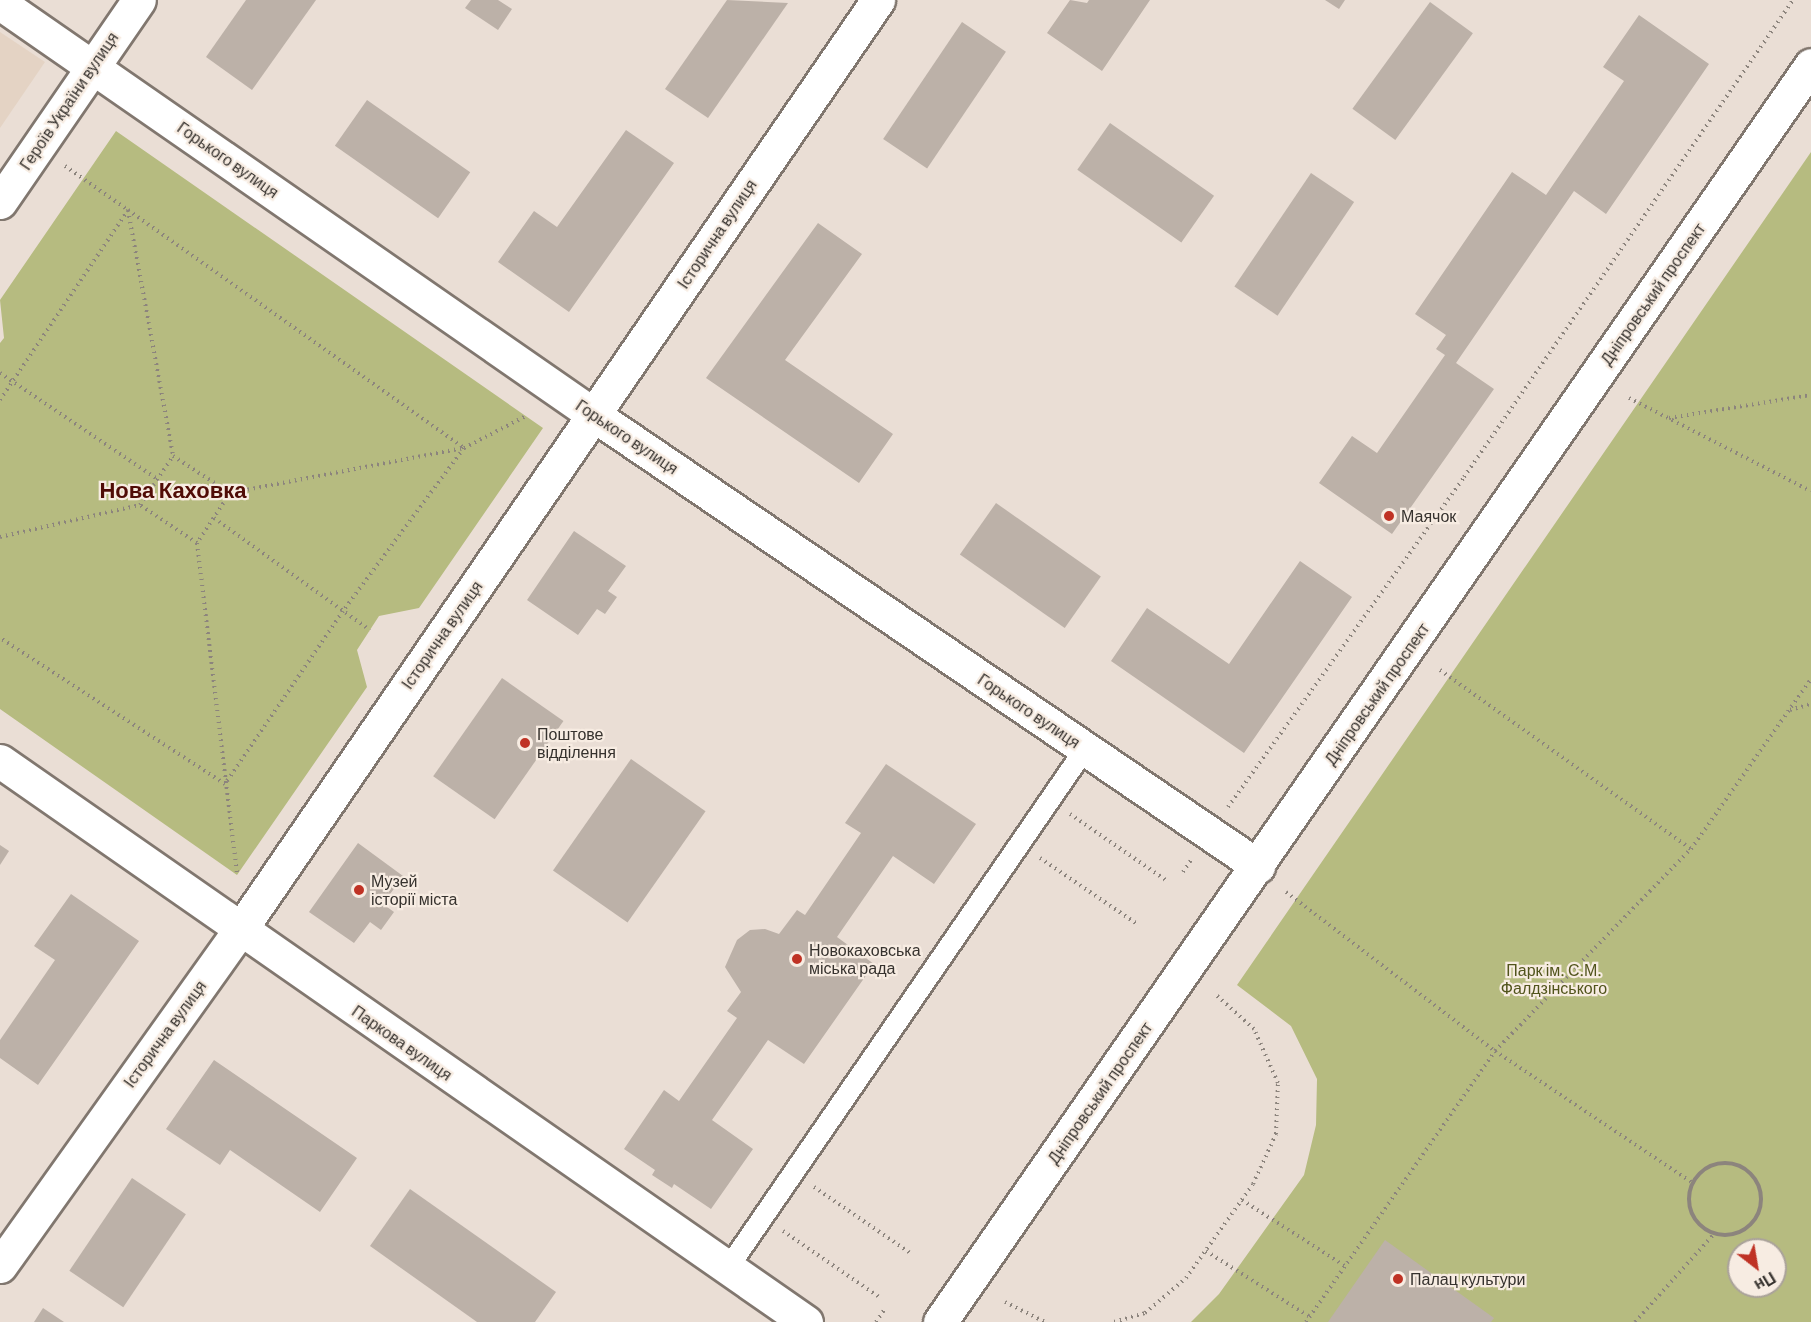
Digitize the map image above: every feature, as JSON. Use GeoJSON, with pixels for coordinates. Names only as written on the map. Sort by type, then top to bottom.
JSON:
{"type":"FeatureCollection","features":[{"type":"Feature","properties":{"kind":"street","name":"Героїв України вулиця"},"geometry":{"type":"LineString","coordinates":[[0,202],[139,0]]}},
{"type":"Feature","properties":{"kind":"street","name":"Історична вулиця"},"geometry":{"type":"LineString","coordinates":[[0,1266],[240,930],[878,0]]}},
{"type":"Feature","properties":{"kind":"street","name":"Горького вулиця"},"geometry":{"type":"LineString","coordinates":[[0,3],[594,415],[1258,867]]}},
{"type":"Feature","properties":{"kind":"street","name":"Дніпровський проспект"},"geometry":{"type":"LineString","coordinates":[[940,1322],[1258,867],[1811,65]]}},
{"type":"Feature","properties":{"kind":"street","name":"Паркова вулиця"},"geometry":{"type":"LineString","coordinates":[[0,761],[806,1322]]}},
{"type":"Feature","properties":{"kind":"lane"},"geometry":{"type":"LineString","coordinates":[[728,1268],[1085,749]]}},
{"type":"Feature","properties":{"kind":"path"},"geometry":{"type":"LineString","coordinates":[[1209,833],[1464,477],[1793,0]]}},
{"type":"Feature","properties":{"kind":"path"},"geometry":{"type":"LineString","coordinates":[[62,164],[464,448]]}},
{"type":"Feature","properties":{"kind":"path"},"geometry":{"type":"LineString","coordinates":[[0,400],[128,210]]}},
{"type":"Feature","properties":{"kind":"path"},"geometry":{"type":"LineString","coordinates":[[0,537],[140,505],[173,456],[128,210]]}},
{"type":"Feature","properties":{"kind":"path"},"geometry":{"type":"LineString","coordinates":[[0,372],[158,479]]}},
{"type":"Feature","properties":{"kind":"path"},"geometry":{"type":"LineString","coordinates":[[1668,418],[1811,395]]}},
{"type":"Feature","properties":{"kind":"path"},"geometry":{"type":"LineString","coordinates":[[1629,398],[1811,491]]}},
{"type":"Feature","properties":{"kind":"path"},"geometry":{"type":"LineString","coordinates":[[237,875],[197,543],[230,494],[464,448],[526,416]]}},
{"type":"Feature","properties":{"kind":"path"},"geometry":{"type":"LineString","coordinates":[[225,784],[343,611],[464,448]]}},
{"type":"Feature","properties":{"kind":"path"},"geometry":{"type":"LineString","coordinates":[[173,456],[230,494]]}},
{"type":"Feature","properties":{"kind":"path"},"geometry":{"type":"LineString","coordinates":[[140,505],[197,543]]}},
{"type":"Feature","properties":{"kind":"path"},"geometry":{"type":"LineString","coordinates":[[213,518],[370,630]]}},
{"type":"Feature","properties":{"kind":"path"},"geometry":{"type":"LineString","coordinates":[[0,638],[225,784]]}},
{"type":"Feature","properties":{"kind":"path"},"geometry":{"type":"LineString","coordinates":[[1440,670],[1691,849]]}},
{"type":"Feature","properties":{"kind":"path"},"geometry":{"type":"LineString","coordinates":[[1306,1322],[1495,1051],[1691,849],[1811,679]]}},
{"type":"Feature","properties":{"kind":"path"},"geometry":{"type":"LineString","coordinates":[[1789,710],[1811,704]]}},
{"type":"Feature","properties":{"kind":"path"},"geometry":{"type":"LineString","coordinates":[[1063,822],[1069,813],[1167,881]]}},
{"type":"Feature","properties":{"kind":"path"},"geometry":{"type":"LineString","coordinates":[[1032,867],[1045,848]]}},
{"type":"Feature","properties":{"kind":"path"},"geometry":{"type":"LineString","coordinates":[[1039,857],[1137,924]]}},
{"type":"Feature","properties":{"kind":"path"},"geometry":{"type":"LineString","coordinates":[[1286,892],[1495,1051],[1693,1183]]}},
{"type":"Feature","properties":{"kind":"path"},"geometry":{"type":"LineString","coordinates":[[1114,1322],[1145,1312],[1186,1278],[1242,1200],[1276,1134],[1278,1083],[1254,1029],[1215,994]]}},
{"type":"Feature","properties":{"kind":"path"},"geometry":{"type":"LineString","coordinates":[[1723,1164],[1746,1170],[1760,1188],[1760,1210],[1747,1228],[1737,1234],[1714,1233],[1695,1219],[1689,1195],[1693,1183],[1711,1166],[1723,1164]]}},
{"type":"Feature","properties":{"kind":"path"},"geometry":{"type":"LineString","coordinates":[[806,1195],[819,1176]]}},
{"type":"Feature","properties":{"kind":"path"},"geometry":{"type":"LineString","coordinates":[[812,1186],[910,1253]]}},
{"type":"Feature","properties":{"kind":"path"},"geometry":{"type":"LineString","coordinates":[[1242,1200],[1345,1266]]}},
{"type":"Feature","properties":{"kind":"path"},"geometry":{"type":"LineString","coordinates":[[787,1221],[781,1230],[879,1297]]}},
{"type":"Feature","properties":{"kind":"path"},"geometry":{"type":"LineString","coordinates":[[1635,1322],[1714,1233]]}},
{"type":"Feature","properties":{"kind":"path"},"geometry":{"type":"LineString","coordinates":[[1206,1251],[1310,1317]]}},
{"type":"Feature","properties":{"kind":"path"},"geometry":{"type":"LineString","coordinates":[[1005,1302],[1044,1322]]}},
{"type":"Feature","properties":{"kind":"path"},"geometry":{"type":"LineString","coordinates":[[876,1322],[884,1310]]}},
{"type":"Feature","properties":{"kind":"shaded area"},"geometry":{"type":"Polygon","coordinates":[[[0,32],[45,62],[0,128],[0,32]]]}},
{"type":"Feature","properties":{"kind":"green space"},"geometry":{"type":"Polygon","coordinates":[[[116,131],[543,428],[419,608],[379,616],[357,650],[367,687],[237,875],[0,709],[0,343],[4,338],[0,300],[116,131]]]}},
{"type":"Feature","properties":{"kind":"green space","name":"Парк ім. С.М. Фалдзінського"},"geometry":{"type":"Polygon","coordinates":[[[1811,152],[1811,1322],[1191,1322],[1219,1294],[1304,1175],[1316,1125],[1317,1079],[1291,1026],[1237,985],[1811,152]]]}},
{"type":"Feature","properties":{"kind":"building"},"geometry":{"type":"Polygon","coordinates":[[[246,0],[316,0],[252,90],[206,57],[246,0]]]}},
{"type":"Feature","properties":{"kind":"building"},"geometry":{"type":"Polygon","coordinates":[[[471,0],[498,0],[512,9],[498,30],[465,8],[471,0]]]}},
{"type":"Feature","properties":{"kind":"building"},"geometry":{"type":"Polygon","coordinates":[[[727,0],[788,3],[708,118],[665,89],[727,0]]]}},
{"type":"Feature","properties":{"kind":"building"},"geometry":{"type":"Polygon","coordinates":[[[1070,0],[1087,3],[1089,0],[1150,0],[1102,71],[1047,33],[1070,0]]]}},
{"type":"Feature","properties":{"kind":"building"},"geometry":{"type":"Polygon","coordinates":[[[1325,0],[1345,0],[1339,9],[1325,0]]]}},
{"type":"Feature","properties":{"kind":"building"},"geometry":{"type":"Polygon","coordinates":[[[1430,2],[1473,33],[1395,140],[1352,109],[1430,2]]]}},
{"type":"Feature","properties":{"kind":"building"},"geometry":{"type":"Polygon","coordinates":[[[1639,15],[1709,64],[1606,214],[1574,191],[1456,363],[1494,389],[1392,534],[1319,483],[1352,436],[1377,453],[1445,355],[1436,349],[1446,335],[1415,314],[1512,172],[1546,195],[1624,81],[1603,67],[1639,15]]]}},
{"type":"Feature","properties":{"kind":"building"},"geometry":{"type":"Polygon","coordinates":[[[962,22],[1006,52],[927,169],[883,139],[962,22]]]}},
{"type":"Feature","properties":{"kind":"building"},"geometry":{"type":"Polygon","coordinates":[[[367,100],[470,172],[438,218],[335,146],[367,100]]]}},
{"type":"Feature","properties":{"kind":"building"},"geometry":{"type":"Polygon","coordinates":[[[1110,123],[1214,196],[1181,243],[1077,170],[1110,123]]]}},
{"type":"Feature","properties":{"kind":"building"},"geometry":{"type":"Polygon","coordinates":[[[626,130],[674,163],[569,312],[498,262],[534,211],[557,227],[626,130]]]}},
{"type":"Feature","properties":{"kind":"building"},"geometry":{"type":"Polygon","coordinates":[[[1311,173],[1354,202],[1278,316],[1234,287],[1311,173]]]}},
{"type":"Feature","properties":{"kind":"building"},"geometry":{"type":"Polygon","coordinates":[[[818,223],[862,254],[785,360],[893,434],[859,483],[706,378],[818,223]]]}},
{"type":"Feature","properties":{"kind":"building"},"geometry":{"type":"Polygon","coordinates":[[[996,503],[1101,576],[1065,628],[960,555],[996,503]]]}},
{"type":"Feature","properties":{"kind":"building"},"geometry":{"type":"Polygon","coordinates":[[[574,531],[626,566],[608,591],[617,597],[605,614],[597,609],[578,635],[527,600],[574,531]]]}},
{"type":"Feature","properties":{"kind":"building"},"geometry":{"type":"Polygon","coordinates":[[[1300,561],[1352,597],[1244,753],[1111,661],[1147,608],[1229,664],[1300,561]]]}},
{"type":"Feature","properties":{"kind":"building"},"geometry":{"type":"Polygon","coordinates":[[[502,678],[563,721],[495,819],[433,776],[502,678]]]}},
{"type":"Feature","properties":{"kind":"building"},"geometry":{"type":"Polygon","coordinates":[[[631,759],[706,811],[628,923],[553,870],[631,759]]]}},
{"type":"Feature","properties":{"kind":"building"},"geometry":{"type":"Polygon","coordinates":[[[886,764],[976,824],[934,884],[893,856],[837,937],[874,964],[804,1064],[768,1040],[712,1120],[753,1149],[711,1209],[674,1184],[672,1188],[652,1175],[655,1170],[624,1149],[664,1090],[679,1101],[737,1018],[727,1011],[741,992],[725,967],[737,940],[750,930],[765,929],[779,934],[797,910],[805,915],[861,833],[845,823],[886,764]]]}},
{"type":"Feature","properties":{"kind":"building","name":"Музей історії міста"},"geometry":{"type":"Polygon","coordinates":[[[358,843],[403,876],[383,904],[394,912],[381,930],[370,922],[354,943],[309,912],[358,843]]]}},
{"type":"Feature","properties":{"kind":"building"},"geometry":{"type":"Polygon","coordinates":[[[0,845],[9,851],[0,865],[0,845]]]}},
{"type":"Feature","properties":{"kind":"building"},"geometry":{"type":"Polygon","coordinates":[[[71,894],[139,941],[38,1085],[0,1058],[0,1040],[55,960],[34,946],[71,894]]]}},
{"type":"Feature","properties":{"kind":"building"},"geometry":{"type":"Polygon","coordinates":[[[214,1060],[357,1158],[320,1212],[230,1150],[220,1165],[166,1129],[214,1060]]]}},
{"type":"Feature","properties":{"kind":"building"},"geometry":{"type":"Polygon","coordinates":[[[132,1178],[186,1214],[123,1307],[69,1271],[132,1178]]]}},
{"type":"Feature","properties":{"kind":"building"},"geometry":{"type":"Polygon","coordinates":[[[410,1189],[556,1292],[535,1322],[477,1322],[370,1246],[410,1189]]]}},
{"type":"Feature","properties":{"kind":"building","name":"Палац культури"},"geometry":{"type":"Polygon","coordinates":[[[1385,1240],[1494,1318],[1491,1322],[1328,1322],[1385,1240]]]}},
{"type":"Feature","properties":{"kind":"building"},"geometry":{"type":"Polygon","coordinates":[[[43,1308],[64,1322],[34,1322],[43,1308]]]}},
{"type":"Feature","properties":{"kind":"place","name":"Маячок"},"geometry":{"type":"Point","coordinates":[1389,516]}},
{"type":"Feature","properties":{"kind":"place","name":"Поштове відділення"},"geometry":{"type":"Point","coordinates":[525,743]}},
{"type":"Feature","properties":{"kind":"place","name":"Музей історії міста"},"geometry":{"type":"Point","coordinates":[359,890]}},
{"type":"Feature","properties":{"kind":"place","name":"Новокаховська міська рада"},"geometry":{"type":"Point","coordinates":[797,959]}},
{"type":"Feature","properties":{"kind":"place","name":"Палац культури"},"geometry":{"type":"Point","coordinates":[1398,1279]}},
{"type":"Feature","properties":{"kind":"district","name":"Нова Каховка"},"geometry":{"type":"Point","coordinates":[173,490]}}]}
